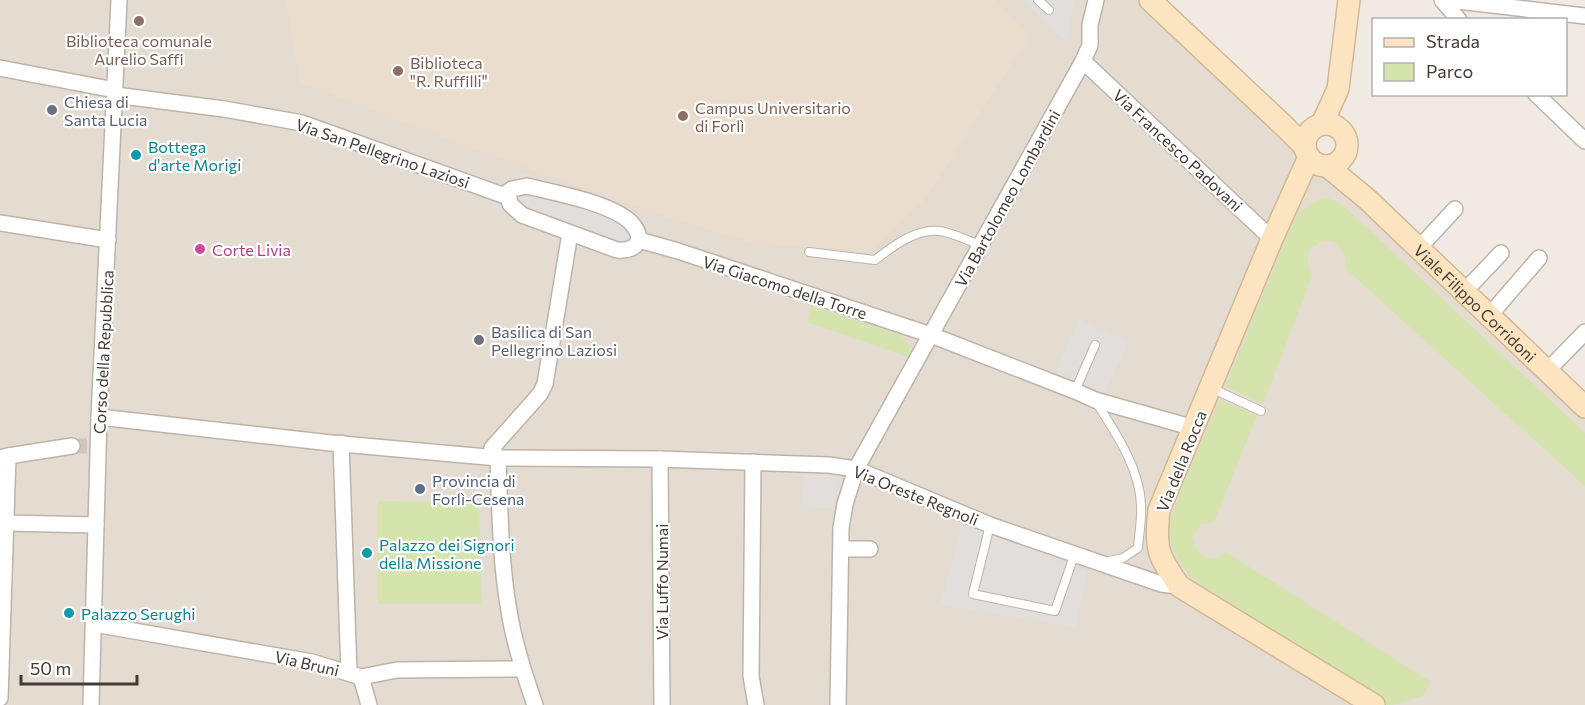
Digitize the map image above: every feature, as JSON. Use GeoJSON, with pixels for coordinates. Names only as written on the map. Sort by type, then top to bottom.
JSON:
{"type":"FeatureCollection","features":[{"type":"Feature","properties":{"kind":"main road","name":"Viale Filippo Corridoni"},"geometry":{"type":"LineString","coordinates":[[1150,0],[1283,125],[1315,145],[1418,249],[1585,407]]}},
{"type":"Feature","properties":{"kind":"main road"},"geometry":{"type":"LineString","coordinates":[[1347,147],[1342,131],[1329,124],[1315,145],[1339,161],[1347,147],[1342,66],[1349,0]]}},
{"type":"Feature","properties":{"kind":"main road","name":"Via della Rocca"},"geometry":{"type":"LineString","coordinates":[[1342,66],[1338,89],[1315,145],[1272,239],[1159,510],[1156,538],[1161,561],[1179,586],[1374,705]]}},
{"type":"Feature","properties":{"kind":"main road","name":"Viale Filippo Corridoni"},"geometry":{"type":"LineString","coordinates":[[1347,147],[1355,178],[1367,199]]}},
{"type":"Feature","properties":{"kind":"street","name":"Corso della Repubblica"},"geometry":{"type":"LineString","coordinates":[[91,705],[96,525],[94,446],[99,417],[119,0]]}},
{"type":"Feature","properties":{"kind":"street","name":"Via Bartolomeo Lombardini"},"geometry":{"type":"LineString","coordinates":[[838,705],[842,528],[845,504],[856,469],[1083,61],[1090,45],[1090,25],[1096,0]]}},
{"type":"Feature","properties":{"kind":"street"},"geometry":{"type":"LineString","coordinates":[[1442,0],[1457,18]]}},
{"type":"Feature","properties":{"kind":"street"},"geometry":{"type":"LineString","coordinates":[[1449,0],[1585,16]]}},
{"type":"Feature","properties":{"kind":"street","name":"Via Francesco Padovani"},"geometry":{"type":"LineString","coordinates":[[1083,61],[1272,239]]}},
{"type":"Feature","properties":{"kind":"street","name":"Via San Pellegrino Laziosi"},"geometry":{"type":"LineString","coordinates":[[0,68],[115,92],[303,123],[508,197]]}},
{"type":"Feature","properties":{"kind":"street"},"geometry":{"type":"LineString","coordinates":[[1538,96],[1585,141]]}},
{"type":"Feature","properties":{"kind":"street"},"geometry":{"type":"LineString","coordinates":[[527,186],[615,212],[634,225],[639,240],[636,246],[629,251],[616,250],[570,232],[522,215],[510,204],[508,192],[527,186]]}},
{"type":"Feature","properties":{"kind":"street"},"geometry":{"type":"LineString","coordinates":[[1418,249],[1455,209]]}},
{"type":"Feature","properties":{"kind":"street"},"geometry":{"type":"LineString","coordinates":[[0,223],[108,240]]}},
{"type":"Feature","properties":{"kind":"street"},"geometry":{"type":"LineString","coordinates":[[535,705],[522,669],[509,612],[501,548],[498,458],[492,448],[540,394],[545,384],[570,232]]}},
{"type":"Feature","properties":{"kind":"street","name":"Via Giacomo della Torre"},"geometry":{"type":"LineString","coordinates":[[639,240],[689,254],[931,335],[1095,400],[1194,428]]}},
{"type":"Feature","properties":{"kind":"street"},"geometry":{"type":"LineString","coordinates":[[1464,292],[1501,253]]}},
{"type":"Feature","properties":{"kind":"street"},"geometry":{"type":"LineString","coordinates":[[1489,316],[1539,258]]}},
{"type":"Feature","properties":{"kind":"street"},"geometry":{"type":"LineString","coordinates":[[1547,371],[1585,332]]}},
{"type":"Feature","properties":{"kind":"street","name":"Via Oreste Regnoli"},"geometry":{"type":"LineString","coordinates":[[99,417],[498,458],[660,459],[828,465],[856,469],[990,525],[1161,584],[1179,586]]}},
{"type":"Feature","properties":{"kind":"street"},"geometry":{"type":"LineString","coordinates":[[341,443],[355,675],[369,705]]}},
{"type":"Feature","properties":{"kind":"street"},"geometry":{"type":"LineString","coordinates":[[0,698],[4,457],[72,446]]}},
{"type":"Feature","properties":{"kind":"street","name":"Via Luffo Numai"},"geometry":{"type":"LineString","coordinates":[[660,459],[662,705]]}},
{"type":"Feature","properties":{"kind":"street"},"geometry":{"type":"LineString","coordinates":[[753,462],[751,676],[756,705]]}},
{"type":"Feature","properties":{"kind":"street"},"geometry":{"type":"LineString","coordinates":[[3,523],[96,525]]}},
{"type":"Feature","properties":{"kind":"street"},"geometry":{"type":"LineString","coordinates":[[842,549],[870,549]]}},
{"type":"Feature","properties":{"kind":"street","name":"Via Bruni"},"geometry":{"type":"LineString","coordinates":[[94,624],[312,662],[355,675],[397,670],[522,669]]}},
{"type":"Feature","properties":{"kind":"lane"},"geometry":{"type":"LineString","coordinates":[[1038,0],[1048,10]]}},
{"type":"Feature","properties":{"kind":"lane"},"geometry":{"type":"LineString","coordinates":[[809,252],[875,260],[894,245],[916,234],[940,231],[982,246]]}},
{"type":"Feature","properties":{"kind":"lane"},"geometry":{"type":"LineString","coordinates":[[1076,391],[1095,345]]}},
{"type":"Feature","properties":{"kind":"lane"},"geometry":{"type":"LineString","coordinates":[[1211,388],[1262,411]]}},
{"type":"Feature","properties":{"kind":"lane"},"geometry":{"type":"LineString","coordinates":[[1095,400],[1136,477],[1141,504],[1138,548],[1123,558],[1105,563]]}},
{"type":"Feature","properties":{"kind":"lane"},"geometry":{"type":"LineString","coordinates":[[990,525],[973,594],[1055,611],[1075,553]]}},
{"type":"Feature","properties":{"kind":"shaded area"},"geometry":{"type":"Polygon","coordinates":[[[0,0],[1139,0],[1585,420],[1585,705],[0,705],[0,0]]]}},
{"type":"Feature","properties":{"kind":"shaded area","name":"Campus Universitario di Forlì"},"geometry":{"type":"Polygon","coordinates":[[[286,0],[996,0],[1030,35],[926,198],[871,252],[757,244],[667,217],[476,150],[299,82],[286,0]]]}},
{"type":"Feature","properties":{"kind":"shaded area"},"geometry":{"type":"Polygon","coordinates":[[[1022,0],[1074,0],[1067,44],[1022,0]]]}},
{"type":"Feature","properties":{"kind":"shaded area"},"geometry":{"type":"Polygon","coordinates":[[[524,173],[642,217],[649,229],[642,252],[624,257],[559,243],[490,205],[516,177],[524,173]]]}},
{"type":"Feature","properties":{"kind":"shaded area"},"geometry":{"type":"Polygon","coordinates":[[[1079,319],[1129,342],[1105,393],[1056,370],[1079,319]]]}},
{"type":"Feature","properties":{"kind":"shaded area"},"geometry":{"type":"Polygon","coordinates":[[[805,472],[843,473],[832,508],[800,509],[805,472]]]}},
{"type":"Feature","properties":{"kind":"shaded area"},"geometry":{"type":"Polygon","coordinates":[[[962,524],[1088,571],[1076,628],[940,605],[962,524]]]}},
{"type":"Feature","properties":{"kind":"green space"},"geometry":{"type":"Polygon","coordinates":[[[1325,198],[1339,202],[1585,433],[1585,486],[1346,269],[1345,254],[1334,241],[1322,241],[1309,250],[1307,260],[1312,276],[1263,404],[1226,386],[1286,239],[1299,213],[1310,204],[1325,198]]]}},
{"type":"Feature","properties":{"kind":"green space"},"geometry":{"type":"Polygon","coordinates":[[[811,306],[898,334],[909,344],[911,358],[807,322],[811,306]]]}},
{"type":"Feature","properties":{"kind":"green space"},"geometry":{"type":"Polygon","coordinates":[[[1220,400],[1257,415],[1214,522],[1201,524],[1192,538],[1199,554],[1214,559],[1226,552],[1431,682],[1422,696],[1386,705],[1189,576],[1172,545],[1169,534],[1170,525],[1181,490],[1220,400]]]}},
{"type":"Feature","properties":{"kind":"green space"},"geometry":{"type":"Polygon","coordinates":[[[378,501],[479,502],[481,604],[378,604],[378,501]]]}},
{"type":"Feature","properties":{"kind":"tunnel"},"geometry":{"type":"LineString","coordinates":[[72,446],[90,446]]}},
{"type":"Feature","properties":{"kind":"place","name":"Biblioteca comunale Aurelio Saffi"},"geometry":{"type":"Point","coordinates":[139,21]}},
{"type":"Feature","properties":{"kind":"place","name":"Biblioteca \"R. Ruffilli\""},"geometry":{"type":"Point","coordinates":[398,71]}},
{"type":"Feature","properties":{"kind":"place","name":"Chiesa di Santa Lucia"},"geometry":{"type":"Point","coordinates":[52,110]}},
{"type":"Feature","properties":{"kind":"place","name":"Campus Universitario di Forlì"},"geometry":{"type":"Point","coordinates":[683,116]}},
{"type":"Feature","properties":{"kind":"place","name":"Bottega d'arte Morigi"},"geometry":{"type":"Point","coordinates":[136,155]}},
{"type":"Feature","properties":{"kind":"place","name":"Corte Livia"},"geometry":{"type":"Point","coordinates":[200,249]}},
{"type":"Feature","properties":{"kind":"place","name":"Basilica di San Pellegrino Laziosi"},"geometry":{"type":"Point","coordinates":[479,340]}},
{"type":"Feature","properties":{"kind":"place","name":"Provincia di Forlì-Cesena"},"geometry":{"type":"Point","coordinates":[420,489]}},
{"type":"Feature","properties":{"kind":"place","name":"Palazzo dei Signori della Missione"},"geometry":{"type":"Point","coordinates":[367,553]}},
{"type":"Feature","properties":{"kind":"place","name":"Palazzo Serughi"},"geometry":{"type":"Point","coordinates":[69,613]}}]}
